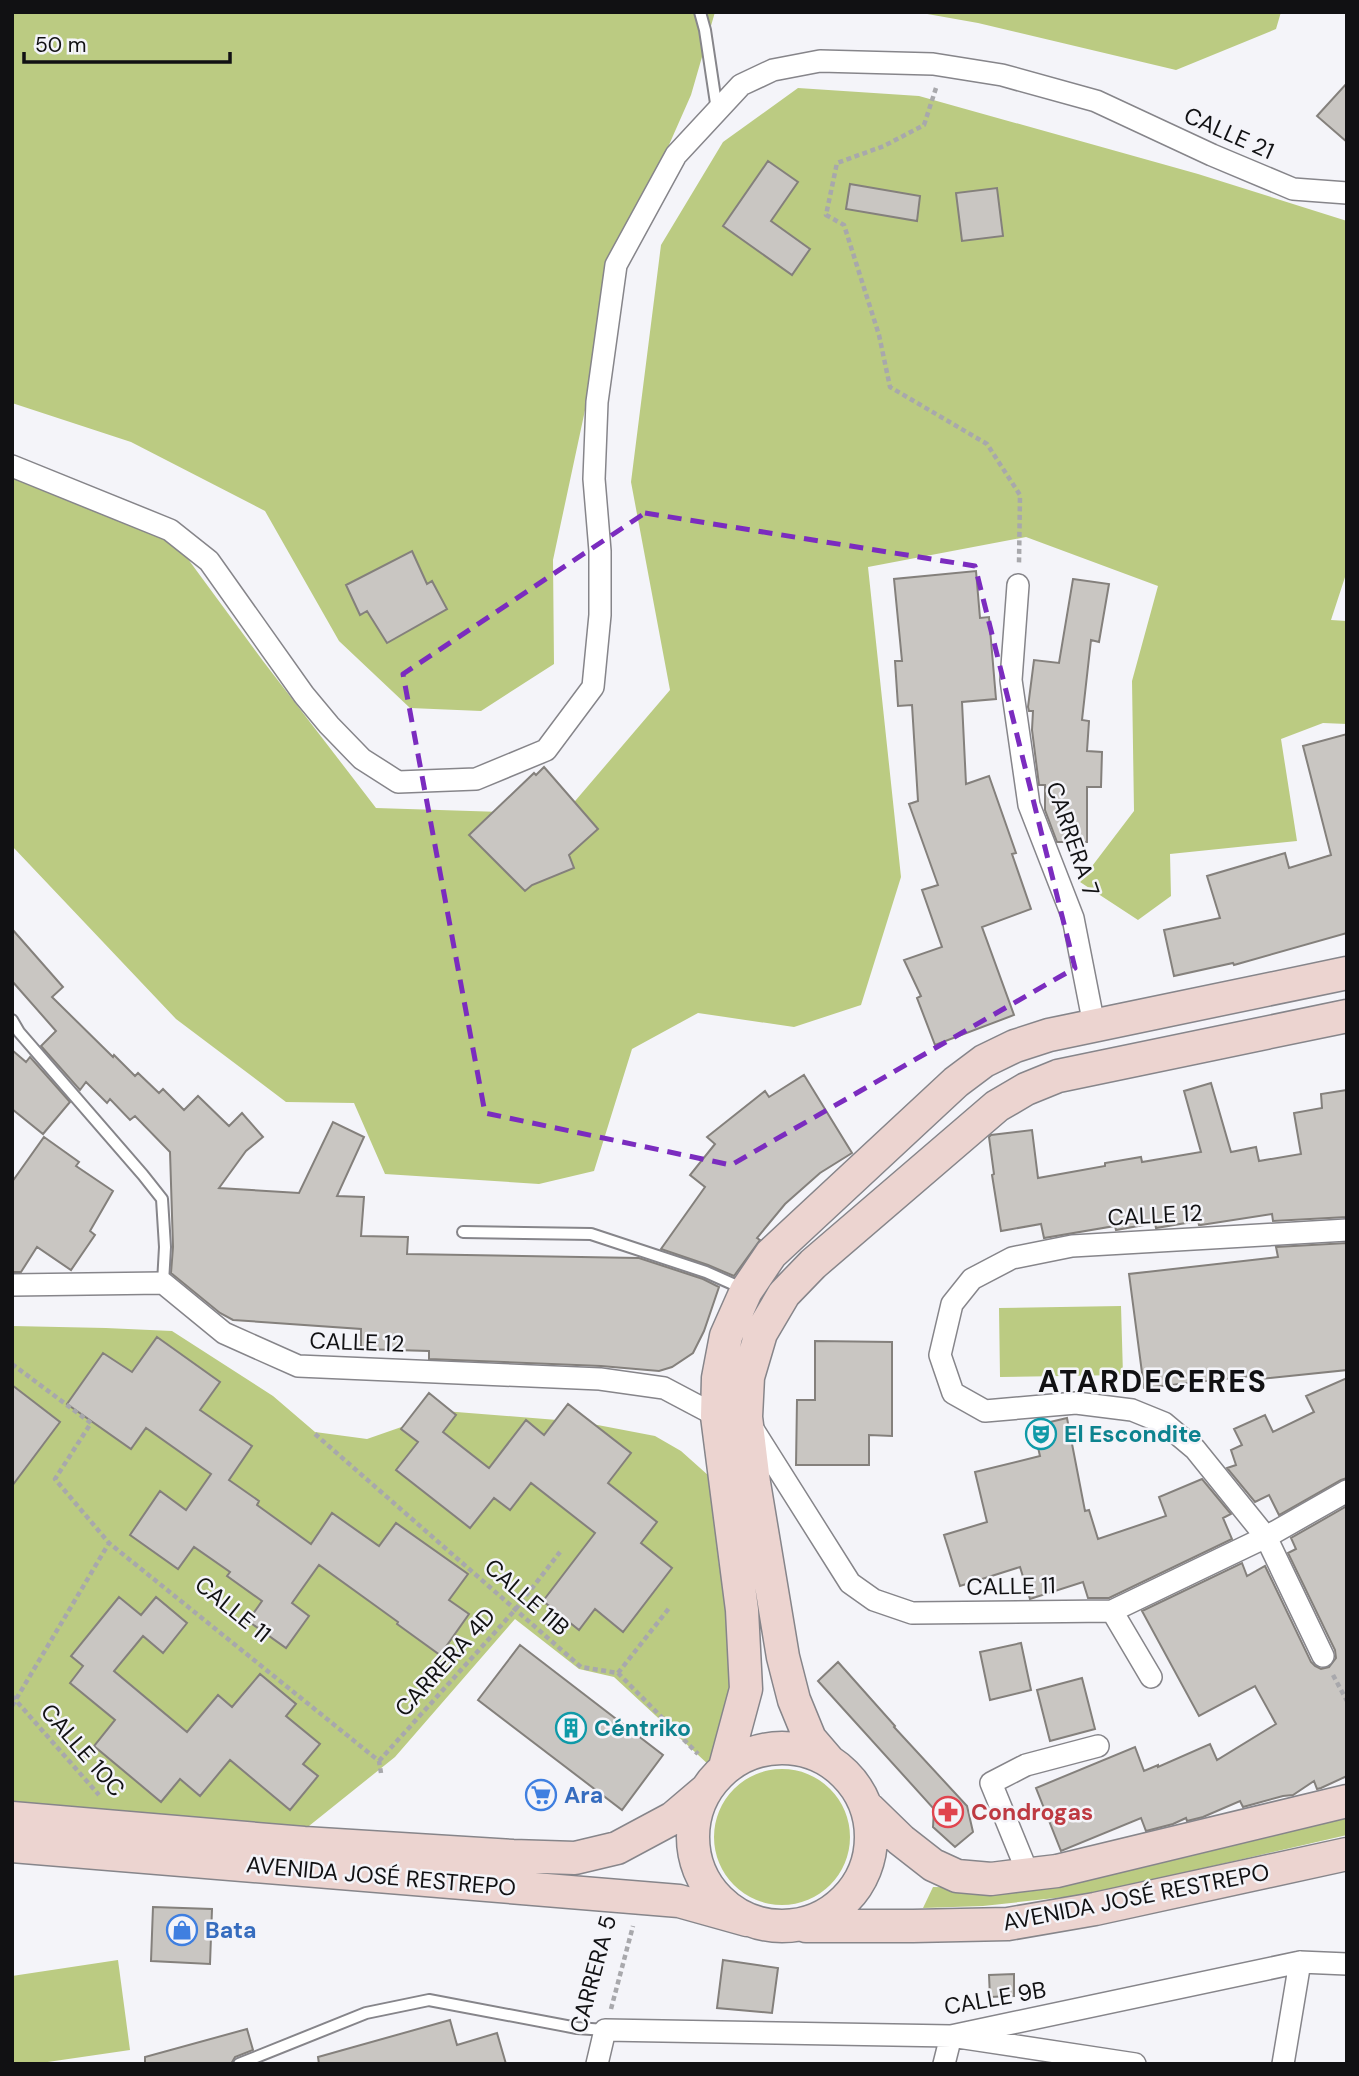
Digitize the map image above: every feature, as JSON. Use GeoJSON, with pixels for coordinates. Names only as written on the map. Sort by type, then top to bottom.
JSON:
{"type":"FeatureCollection","features":[{"type":"Feature","properties":{"kind":"main road"},"geometry":{"type":"LineString","coordinates":[[1347,973],[1094,1024],[1015,1046],[984,1061],[956,1082],[771,1254],[746,1291],[726,1336],[718,1378],[732,1417],[754,1483],[783,1657],[794,1700],[810,1739],[828,1760],[851,1780],[866,1806],[871,1832],[869,1858],[859,1882],[843,1902],[822,1917],[797,1926],[771,1927],[747,1920],[725,1907],[708,1888],[696,1865],[692,1839],[696,1813],[716,1777],[746,1689],[732,1417],[761,1333],[784,1294],[813,1264],[997,1106],[1026,1089],[1058,1076],[1347,1016]]}},
{"type":"Feature","properties":{"kind":"main road"},"geometry":{"type":"LineString","coordinates":[[716,1777],[749,1753],[776,1747],[803,1749],[828,1760]]}},
{"type":"Feature","properties":{"kind":"main road","name":"AVENIDA JOSÉ RESTREPO"},"geometry":{"type":"LineString","coordinates":[[12,1818],[304,1843],[575,1858],[617,1848],[673,1818],[716,1777]]}},
{"type":"Feature","properties":{"kind":"main road","name":"AVENIDA JOSÉ RESTREPO"},"geometry":{"type":"LineString","coordinates":[[866,1806],[901,1840],[933,1865],[957,1876],[991,1879],[1029,1876],[1070,1868],[1347,1801]]}},
{"type":"Feature","properties":{"kind":"main road","name":"AVENIDA JOSÉ RESTREPO"},"geometry":{"type":"LineString","coordinates":[[12,1846],[679,1901],[747,1920]]}},
{"type":"Feature","properties":{"kind":"main road","name":"AVENIDA JOSÉ RESTREPO"},"geometry":{"type":"LineString","coordinates":[[797,1926],[1008,1924],[1095,1909],[1347,1854]]}},
{"type":"Feature","properties":{"kind":"street","name":"CALLE 21"},"geometry":{"type":"LineString","coordinates":[[12,466],[170,530],[209,561],[304,695],[362,759],[398,782],[476,779],[546,750],[593,687],[600,615],[600,551],[594,479],[597,402],[616,265],[676,155],[741,85],[774,70],[820,61],[944,66],[1002,75],[1096,101],[1293,189],[1347,192]]}},
{"type":"Feature","properties":{"kind":"street","name":"CARRERA 7"},"geometry":{"type":"LineString","coordinates":[[1018,585],[1011,680],[1029,805],[1073,918],[1094,1024]]}},
{"type":"Feature","properties":{"kind":"street","name":"CALLE 12"},"geometry":{"type":"LineString","coordinates":[[1266,1537],[1195,1449],[1164,1423],[1132,1410],[1076,1403],[985,1410],[953,1393],[940,1355],[951,1304],[972,1279],[1012,1258],[1072,1247],[1347,1230]]}},
{"type":"Feature","properties":{"kind":"street","name":"CALLE 12"},"geometry":{"type":"LineString","coordinates":[[163,1283],[224,1333],[298,1366],[600,1379],[664,1388],[732,1417]]}},
{"type":"Feature","properties":{"kind":"street"},"geometry":{"type":"LineString","coordinates":[[12,1285],[163,1283]]}},
{"type":"Feature","properties":{"kind":"street","name":"CALLE 11"},"geometry":{"type":"LineString","coordinates":[[732,1417],[850,1583],[874,1600],[912,1613],[1112,1611],[1266,1537],[1347,1491]]}},
{"type":"Feature","properties":{"kind":"street"},"geometry":{"type":"LineString","coordinates":[[1266,1537],[1324,1656]]}},
{"type":"Feature","properties":{"kind":"street"},"geometry":{"type":"LineString","coordinates":[[1112,1611],[1150,1677]]}},
{"type":"Feature","properties":{"kind":"street"},"geometry":{"type":"LineString","coordinates":[[1029,1876],[991,1783],[1026,1765],[1098,1746]]}},
{"type":"Feature","properties":{"kind":"street"},"geometry":{"type":"LineString","coordinates":[[1283,2064],[1300,1962]]}},
{"type":"Feature","properties":{"kind":"street","name":"CALLE 9B"},"geometry":{"type":"LineString","coordinates":[[605,2030],[951,2036],[1300,1962],[1347,1964]]}},
{"type":"Feature","properties":{"kind":"street","name":"CARRERA 5"},"geometry":{"type":"LineString","coordinates":[[597,2064],[605,2030]]}},
{"type":"Feature","properties":{"kind":"street"},"geometry":{"type":"LineString","coordinates":[[943,2064],[951,2036],[1135,2064]]}},
{"type":"Feature","properties":{"kind":"lane"},"geometry":{"type":"LineString","coordinates":[[700,12],[717,110]]}},
{"type":"Feature","properties":{"kind":"lane"},"geometry":{"type":"LineString","coordinates":[[12,1020],[16,1036],[134,1164],[162,1199],[165,1247],[163,1283]]}},
{"type":"Feature","properties":{"kind":"lane"},"geometry":{"type":"LineString","coordinates":[[463,1232],[591,1234],[706,1272],[746,1291]]}},
{"type":"Feature","properties":{"kind":"lane"},"geometry":{"type":"LineString","coordinates":[[239,2064],[366,2013],[429,2000],[577,2028],[605,2030]]}},
{"type":"Feature","properties":{"kind":"path"},"geometry":{"type":"LineString","coordinates":[[944,66],[924,125],[884,146],[837,163],[826,215],[844,225],[879,335],[890,387],[987,444],[1020,495],[1018,585]]}},
{"type":"Feature","properties":{"kind":"path","name":"CALLE 11"},"geometry":{"type":"LineString","coordinates":[[12,1364],[92,1423],[55,1479],[109,1544],[379,1761]]}},
{"type":"Feature","properties":{"kind":"path","name":"CALLE 11B"},"geometry":{"type":"LineString","coordinates":[[315,1434],[581,1667],[618,1673]]}},
{"type":"Feature","properties":{"kind":"path"},"geometry":{"type":"LineString","coordinates":[[12,1706],[109,1544]]}},
{"type":"Feature","properties":{"kind":"path","name":"CARRERA 4D"},"geometry":{"type":"LineString","coordinates":[[379,1761],[515,1610],[560,1552]]}},
{"type":"Feature","properties":{"kind":"path"},"geometry":{"type":"LineString","coordinates":[[670,1607],[618,1673],[716,1777]]}},
{"type":"Feature","properties":{"kind":"path","name":"CALLE 10C"},"geometry":{"type":"LineString","coordinates":[[15,1698],[126,1827]]}},
{"type":"Feature","properties":{"kind":"path"},"geometry":{"type":"LineString","coordinates":[[379,1761],[381,1773]]}},
{"type":"Feature","properties":{"kind":"path","name":"CARRERA 5"},"geometry":{"type":"LineString","coordinates":[[605,2030],[641,1898]]}},
{"type":"Feature","properties":{"kind":"highlighted area"},"geometry":{"type":"Polygon","coordinates":[[[645,513],[975,566],[1075,968],[731,1165],[485,1113],[403,674],[645,513]]]}},
{"type":"Feature","properties":{"kind":"green space"},"geometry":{"type":"Polygon","coordinates":[[[12,12],[715,12],[691,95],[616,265],[553,560],[554,664],[481,711],[410,708],[339,641],[265,511],[131,442],[12,403],[12,12]]]}},
{"type":"Feature","properties":{"kind":"green space"},"geometry":{"type":"Polygon","coordinates":[[[916,12],[1281,12],[1276,29],[1176,70],[978,23],[916,12]]]}},
{"type":"Feature","properties":{"kind":"green space"},"geometry":{"type":"Polygon","coordinates":[[[798,88],[919,96],[1198,174],[1347,221],[1347,571],[1331,620],[1347,621],[1347,724],[1323,723],[1281,739],[1297,841],[1170,854],[1171,896],[1138,920],[1080,882],[1134,811],[1132,681],[1158,586],[1026,537],[868,567],[901,877],[861,1005],[794,1027],[698,1013],[632,1049],[594,1171],[539,1184],[385,1174],[354,1103],[286,1102],[176,1019],[12,846],[12,476],[174,540],[376,808],[564,814],[670,690],[631,482],[661,245],[723,142],[798,88]]]}},
{"type":"Feature","properties":{"kind":"green space"},"geometry":{"type":"Polygon","coordinates":[[[1121,1306],[1123,1375],[1000,1377],[999,1308],[1121,1306]]]}},
{"type":"Feature","properties":{"kind":"green space"},"geometry":{"type":"Polygon","coordinates":[[[12,1326],[172,1331],[273,1396],[315,1432],[367,1439],[410,1424],[431,1410],[582,1422],[655,1436],[681,1451],[709,1476],[719,1565],[737,1673],[719,1753],[710,1766],[614,1677],[579,1669],[515,1619],[395,1757],[289,1842],[12,1819],[12,1326]]]}},
{"type":"Feature","properties":{"kind":"green space"},"geometry":{"type":"Polygon","coordinates":[[[782,1769],[808,1774],[830,1789],[845,1811],[850,1837],[845,1863],[830,1885],[808,1900],[782,1905],[756,1900],[734,1885],[719,1863],[714,1837],[719,1811],[734,1789],[756,1774],[782,1769]]]}},
{"type":"Feature","properties":{"kind":"green space"},"geometry":{"type":"Polygon","coordinates":[[[1347,1814],[1347,1835],[1092,1894],[983,1906],[923,1908],[933,1887],[987,1888],[1347,1814]]]}},
{"type":"Feature","properties":{"kind":"green space"},"geometry":{"type":"Polygon","coordinates":[[[118,1960],[130,2050],[34,2064],[12,2064],[12,1976],[118,1960]]]}},
{"type":"Feature","properties":{"kind":"building"},"geometry":{"type":"Polygon","coordinates":[[[1347,83],[1347,142],[1317,116],[1347,83]]]}},
{"type":"Feature","properties":{"kind":"building"},"geometry":{"type":"Polygon","coordinates":[[[768,161],[798,182],[771,221],[810,249],[792,275],[723,226],[768,161]]]}},
{"type":"Feature","properties":{"kind":"building"},"geometry":{"type":"Polygon","coordinates":[[[850,184],[920,196],[917,221],[846,209],[850,184]]]}},
{"type":"Feature","properties":{"kind":"building"},"geometry":{"type":"Polygon","coordinates":[[[997,188],[1003,236],[962,241],[956,193],[997,188]]]}},
{"type":"Feature","properties":{"kind":"building"},"geometry":{"type":"Polygon","coordinates":[[[412,551],[427,584],[432,581],[447,609],[387,643],[367,611],[360,615],[346,585],[412,551]]]}},
{"type":"Feature","properties":{"kind":"building"},"geometry":{"type":"Polygon","coordinates":[[[976,571],[980,618],[989,617],[996,699],[962,702],[966,784],[989,776],[1016,853],[1012,854],[1031,909],[982,927],[1014,1015],[935,1045],[917,998],[921,996],[904,960],[942,947],[922,890],[938,885],[909,804],[918,801],[912,705],[898,706],[895,661],[902,661],[894,579],[976,571]]]}},
{"type":"Feature","properties":{"kind":"building"},"geometry":{"type":"Polygon","coordinates":[[[1073,579],[1109,584],[1099,642],[1091,640],[1082,720],[1089,721],[1087,751],[1102,752],[1101,787],[1087,787],[1087,842],[1057,842],[1045,810],[1045,785],[1039,785],[1032,730],[1033,711],[1029,711],[1028,707],[1034,660],[1059,663],[1073,579]]]}},
{"type":"Feature","properties":{"kind":"building"},"geometry":{"type":"Polygon","coordinates":[[[1347,734],[1347,933],[1234,965],[1233,963],[1174,976],[1164,930],[1220,918],[1207,876],[1285,853],[1289,868],[1331,855],[1303,746],[1347,734]]]}},
{"type":"Feature","properties":{"kind":"building"},"geometry":{"type":"Polygon","coordinates":[[[544,767],[598,829],[569,855],[574,868],[532,885],[525,891],[469,835],[534,773],[536,775],[544,767]]]}},
{"type":"Feature","properties":{"kind":"building"},"geometry":{"type":"Polygon","coordinates":[[[12,929],[63,987],[52,997],[135,1076],[138,1073],[159,1093],[163,1089],[184,1110],[198,1096],[229,1126],[242,1113],[263,1137],[246,1151],[219,1188],[299,1193],[333,1122],[364,1137],[337,1196],[364,1197],[361,1236],[408,1237],[407,1254],[639,1258],[703,1279],[719,1287],[704,1331],[693,1353],[672,1367],[659,1371],[429,1359],[429,1351],[361,1349],[361,1329],[233,1320],[220,1313],[171,1273],[173,1247],[170,1152],[135,1116],[130,1120],[110,1099],[107,1103],[86,1082],[80,1090],[41,1046],[56,1031],[12,981],[12,929]]]}},
{"type":"Feature","properties":{"kind":"building"},"geometry":{"type":"Polygon","coordinates":[[[12,1050],[26,1062],[30,1057],[70,1102],[43,1134],[12,1109],[12,1050]]]}},
{"type":"Feature","properties":{"kind":"building"},"geometry":{"type":"Polygon","coordinates":[[[804,1075],[852,1153],[820,1173],[785,1204],[757,1238],[760,1240],[734,1276],[661,1249],[705,1187],[690,1175],[715,1144],[707,1137],[765,1091],[769,1097],[804,1075]]]}},
{"type":"Feature","properties":{"kind":"building"},"geometry":{"type":"Polygon","coordinates":[[[1211,1083],[1231,1152],[1256,1147],[1259,1161],[1301,1154],[1294,1113],[1322,1108],[1321,1094],[1347,1090],[1347,1217],[1273,1221],[1272,1214],[1201,1225],[1198,1221],[1156,1228],[1155,1223],[1116,1230],[1115,1226],[1044,1238],[1041,1224],[1001,1231],[992,1175],[991,1135],[1032,1130],[1038,1178],[1141,1157],[1142,1162],[1201,1152],[1184,1091],[1211,1083]]]}},
{"type":"Feature","properties":{"kind":"building"},"geometry":{"type":"Polygon","coordinates":[[[44,1137],[79,1162],[76,1166],[113,1191],[90,1231],[95,1235],[71,1270],[37,1247],[21,1272],[12,1272],[12,1182],[44,1137]]]}},
{"type":"Feature","properties":{"kind":"building"},"geometry":{"type":"Polygon","coordinates":[[[1347,1243],[1347,1370],[1251,1380],[1251,1376],[1144,1388],[1129,1274],[1278,1257],[1276,1247],[1347,1243]]]}},
{"type":"Feature","properties":{"kind":"building"},"geometry":{"type":"Polygon","coordinates":[[[157,1337],[220,1382],[200,1410],[252,1446],[229,1480],[259,1501],[257,1505],[311,1544],[332,1513],[379,1546],[396,1523],[468,1574],[449,1600],[469,1614],[440,1655],[319,1565],[292,1603],[309,1616],[286,1648],[248,1621],[262,1601],[227,1576],[230,1572],[194,1547],[178,1569],[130,1535],[160,1491],[186,1510],[211,1474],[146,1428],[131,1449],[67,1404],[103,1353],[132,1372],[157,1337]]]}},
{"type":"Feature","properties":{"kind":"building"},"geometry":{"type":"Polygon","coordinates":[[[815,1341],[892,1342],[892,1436],[869,1435],[869,1465],[796,1465],[797,1400],[815,1400],[815,1341]]]}},
{"type":"Feature","properties":{"kind":"building"},"geometry":{"type":"Polygon","coordinates":[[[1347,1378],[1347,1478],[1279,1515],[1269,1495],[1255,1502],[1227,1468],[1236,1465],[1231,1450],[1242,1445],[1234,1429],[1265,1415],[1273,1432],[1314,1412],[1306,1396],[1347,1378]]]}},
{"type":"Feature","properties":{"kind":"building"},"geometry":{"type":"Polygon","coordinates":[[[12,1385],[60,1422],[12,1486],[12,1385]]]}},
{"type":"Feature","properties":{"kind":"building"},"geometry":{"type":"Polygon","coordinates":[[[429,1393],[456,1415],[443,1432],[489,1468],[526,1420],[544,1435],[568,1404],[631,1453],[608,1483],[657,1522],[641,1543],[672,1568],[623,1632],[595,1609],[579,1630],[543,1601],[595,1533],[531,1483],[510,1510],[494,1498],[470,1528],[396,1470],[418,1442],[401,1429],[429,1393]]]}},
{"type":"Feature","properties":{"kind":"building"},"geometry":{"type":"Polygon","coordinates":[[[1067,1418],[1085,1511],[1089,1510],[1098,1539],[1166,1516],[1159,1497],[1202,1479],[1231,1514],[1223,1518],[1232,1539],[1109,1598],[1088,1598],[1083,1582],[1030,1599],[1020,1567],[960,1586],[944,1535],[987,1522],[975,1472],[1040,1456],[1033,1426],[1067,1418]]]}},
{"type":"Feature","properties":{"kind":"building"},"geometry":{"type":"Polygon","coordinates":[[[1347,1506],[1347,1776],[1321,1788],[1317,1789],[1314,1781],[1293,1795],[1243,1807],[1240,1801],[1203,1817],[1187,1821],[1186,1818],[1146,1831],[1141,1818],[1061,1851],[1036,1788],[1135,1747],[1144,1771],[1210,1744],[1217,1760],[1276,1724],[1255,1686],[1199,1716],[1142,1611],[1242,1563],[1247,1576],[1265,1566],[1311,1662],[1321,1669],[1329,1667],[1336,1658],[1335,1650],[1288,1553],[1296,1549],[1291,1538],[1347,1506]]]}},
{"type":"Feature","properties":{"kind":"building"},"geometry":{"type":"Polygon","coordinates":[[[119,1597],[141,1615],[156,1597],[187,1623],[163,1653],[143,1636],[114,1671],[187,1732],[218,1695],[232,1707],[260,1674],[296,1704],[286,1716],[320,1744],[303,1764],[318,1776],[290,1810],[230,1760],[200,1796],[180,1779],[161,1802],[94,1746],[115,1720],[70,1683],[83,1666],[71,1656],[119,1597]]]}},
{"type":"Feature","properties":{"kind":"building"},"geometry":{"type":"Polygon","coordinates":[[[1021,1643],[1031,1690],[990,1700],[980,1652],[1021,1643]]]}},
{"type":"Feature","properties":{"kind":"building","name":"Céntriko"},"geometry":{"type":"Polygon","coordinates":[[[520,1645],[663,1755],[622,1810],[478,1700],[520,1645]]]}},
{"type":"Feature","properties":{"kind":"building"},"geometry":{"type":"Polygon","coordinates":[[[838,1662],[967,1806],[973,1832],[955,1847],[933,1827],[934,1809],[818,1681],[838,1662]]]}},
{"type":"Feature","properties":{"kind":"building"},"geometry":{"type":"Polygon","coordinates":[[[1082,1678],[1095,1729],[1050,1741],[1037,1690],[1082,1678]]]}},
{"type":"Feature","properties":{"kind":"building"},"geometry":{"type":"Polygon","coordinates":[[[153,1907],[212,1909],[210,1964],[151,1961],[153,1907]]]}},
{"type":"Feature","properties":{"kind":"building"},"geometry":{"type":"Polygon","coordinates":[[[723,1960],[778,1968],[772,2013],[717,2008],[723,1960]]]}},
{"type":"Feature","properties":{"kind":"building"},"geometry":{"type":"Polygon","coordinates":[[[1014,1974],[1014,1996],[990,1997],[989,1975],[1014,1974]]]}},
{"type":"Feature","properties":{"kind":"building"},"geometry":{"type":"Polygon","coordinates":[[[450,2020],[457,2045],[497,2033],[506,2064],[319,2064],[318,2057],[450,2020]]]}},
{"type":"Feature","properties":{"kind":"building"},"geometry":{"type":"Polygon","coordinates":[[[247,2029],[253,2050],[235,2057],[231,2064],[145,2064],[145,2057],[247,2029]]]}},
{"type":"Feature","properties":{"kind":"place","name":"El Escondite"},"geometry":{"type":"Point","coordinates":[1041,1434]}},
{"type":"Feature","properties":{"kind":"place","name":"Céntriko"},"geometry":{"type":"Point","coordinates":[571,1728]}},
{"type":"Feature","properties":{"kind":"place","name":"Ara"},"geometry":{"type":"Point","coordinates":[541,1795]}},
{"type":"Feature","properties":{"kind":"place","name":"Condrogas"},"geometry":{"type":"Point","coordinates":[948,1812]}},
{"type":"Feature","properties":{"kind":"place","name":"Bata"},"geometry":{"type":"Point","coordinates":[182,1930]}},
{"type":"Feature","properties":{"kind":"district","name":"ATARDECERES"},"geometry":{"type":"Point","coordinates":[1153,1381]}}]}
